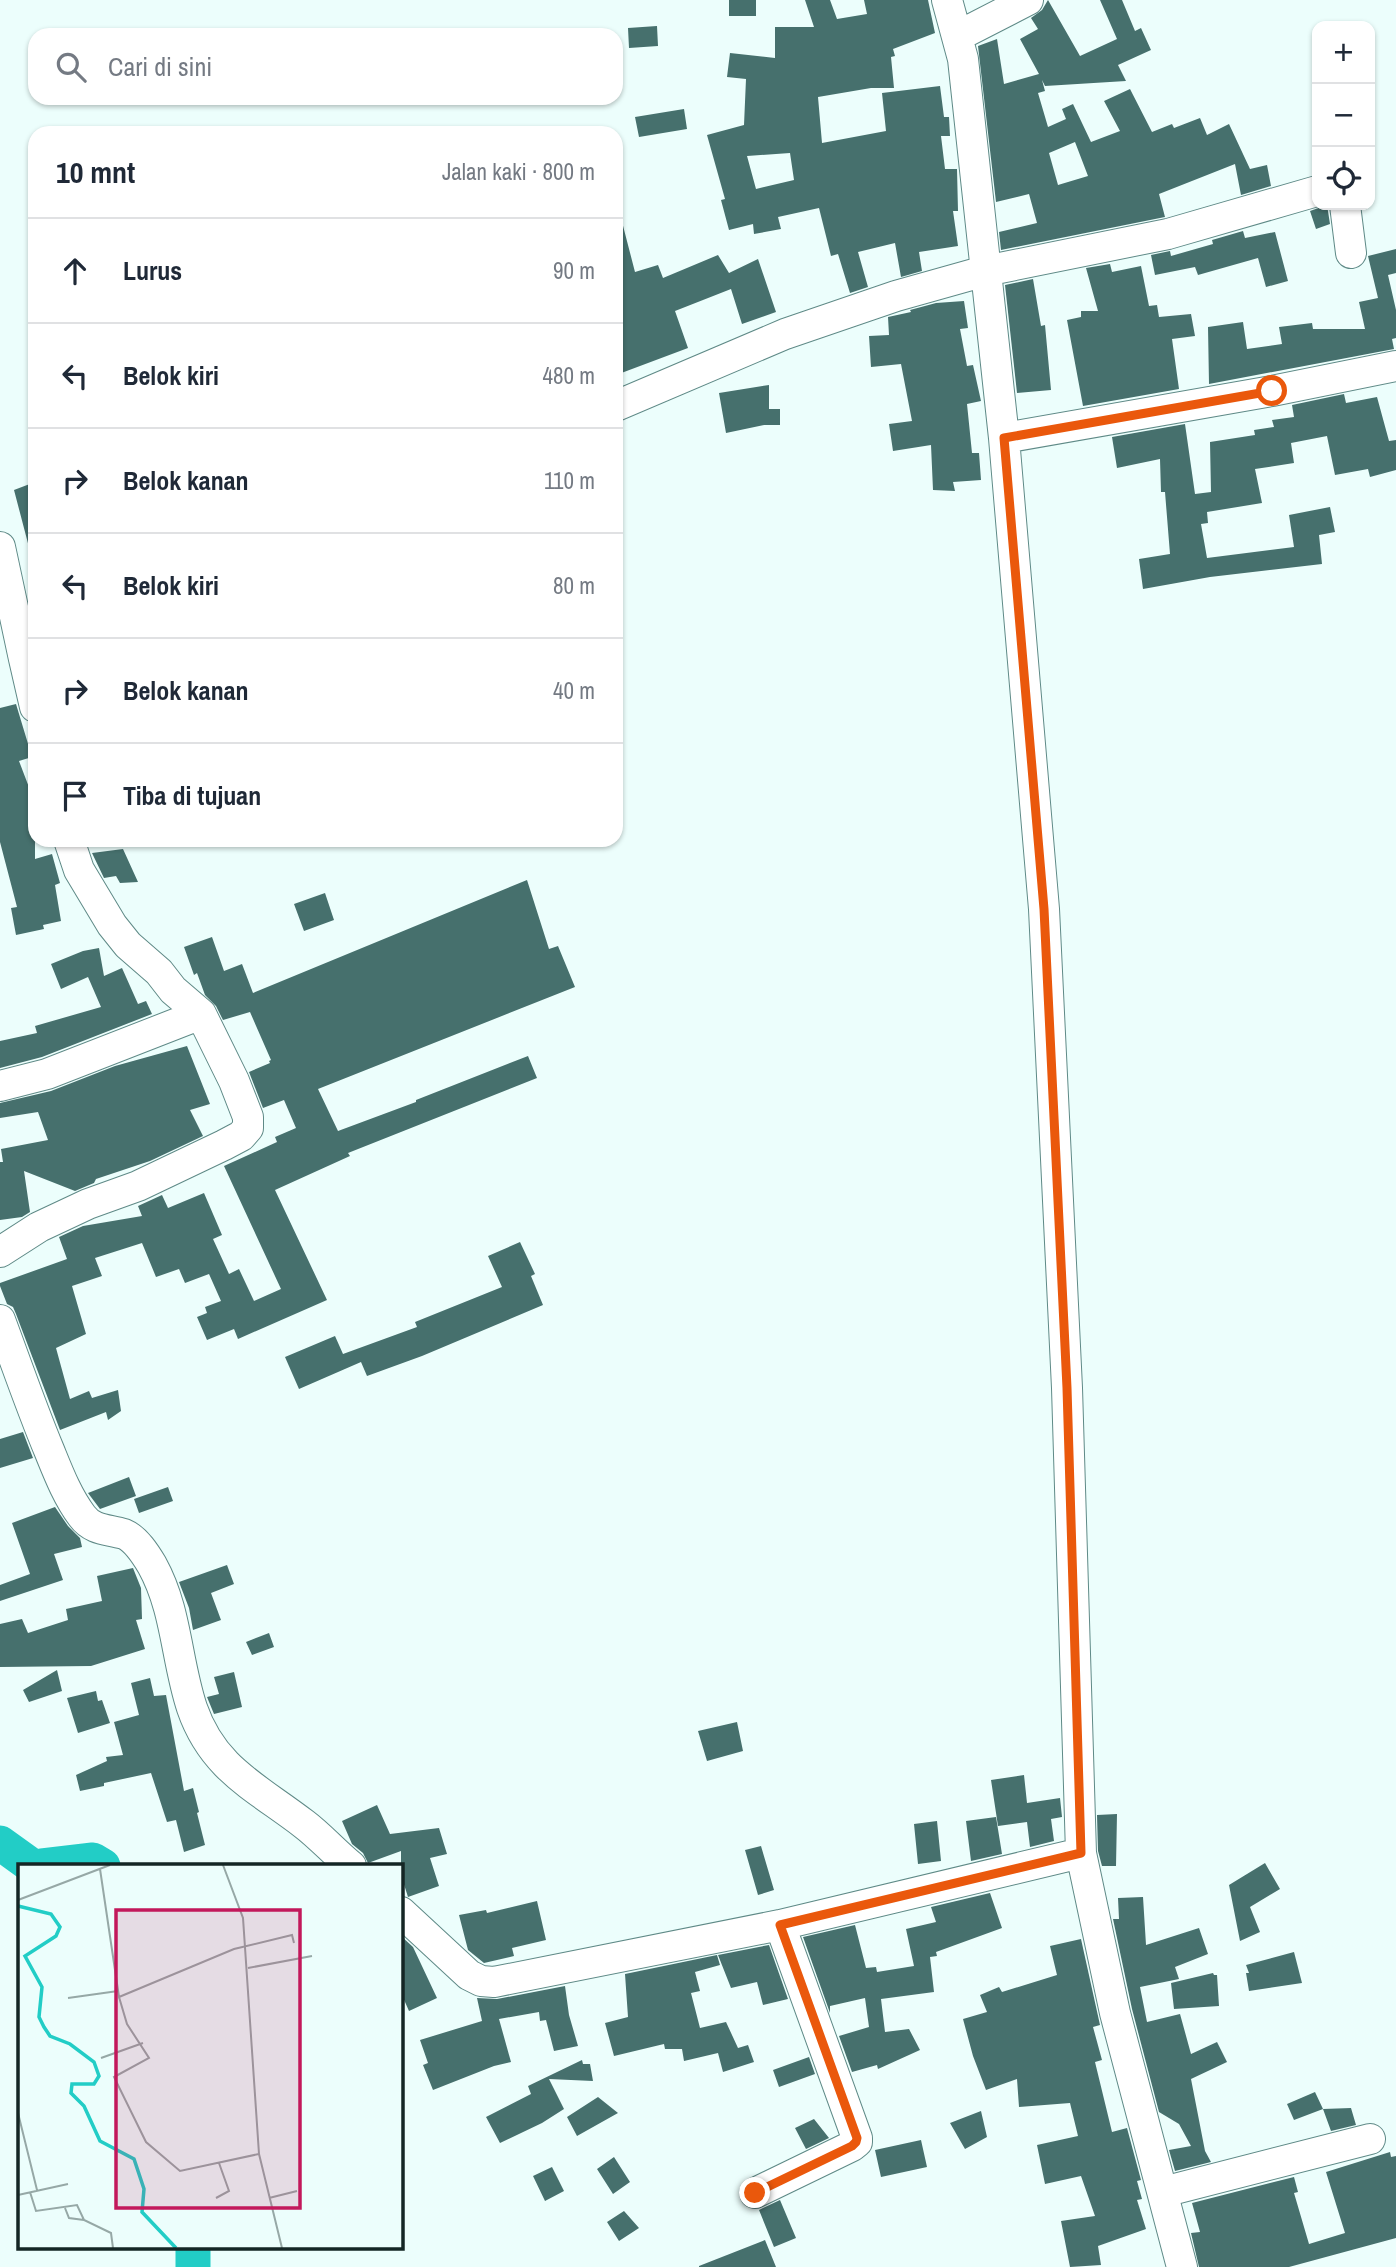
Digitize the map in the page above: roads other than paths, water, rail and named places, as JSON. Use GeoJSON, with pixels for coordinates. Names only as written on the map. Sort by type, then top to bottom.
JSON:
{"type":"FeatureCollection","features":[{"type":"Feature","properties":{"kind":"street"},"geometry":{"type":"LineString","coordinates":[[947,0],[963,59],[1004,438],[1044,909],[1067,1388],[1081,1853],[1115,2013],[1182,2267]]}},
{"type":"Feature","properties":{"kind":"street"},"geometry":{"type":"LineString","coordinates":[[958,36],[1028,0]]}},
{"type":"Feature","properties":{"kind":"street"},"geometry":{"type":"LineString","coordinates":[[623,403],[821,321],[985,271],[1168,234],[1312,192]]}},
{"type":"Feature","properties":{"kind":"street"},"geometry":{"type":"LineString","coordinates":[[1346,210],[1351,253]]}},
{"type":"Feature","properties":{"kind":"street"},"geometry":{"type":"LineString","coordinates":[[1004,438],[1245,396],[1396,366]]}},
{"type":"Feature","properties":{"kind":"street"},"geometry":{"type":"LineString","coordinates":[[0,547],[7,614],[28,655]]}},
{"type":"Feature","properties":{"kind":"street"},"geometry":{"type":"LineString","coordinates":[[0,1252],[40,1227],[88,1204],[138,1186],[241,1136],[248,1128],[248,1117],[234,1081],[201,1014],[173,990],[159,972],[128,945],[111,925],[79,870],[71,847]]}},
{"type":"Feature","properties":{"kind":"street"},"geometry":{"type":"LineString","coordinates":[[0,1086],[47,1074],[201,1014]]}},
{"type":"Feature","properties":{"kind":"street"},"geometry":{"type":"LineString","coordinates":[[0,1320],[65,1489],[82,1517],[95,1528],[126,1535],[141,1549],[160,1579],[173,1620],[192,1706],[200,1728],[212,1747],[235,1774],[305,1824],[349,1864]]}},
{"type":"Feature","properties":{"kind":"street"},"geometry":{"type":"LineString","coordinates":[[402,1913],[469,1975],[481,1981],[494,1982],[780,1925],[1081,1853]]}},
{"type":"Feature","properties":{"kind":"street"},"geometry":{"type":"LineString","coordinates":[[755,2193],[852,2146],[857,2138],[780,1925]]}},
{"type":"Feature","properties":{"kind":"street"},"geometry":{"type":"LineString","coordinates":[[1163,2192],[1370,2139]]}},
{"type":"Feature","properties":{"kind":"waterway"},"geometry":{"type":"LineString","coordinates":[[0,1843],[29,1864]]}},
{"type":"Feature","properties":{"kind":"waterway"},"geometry":{"type":"LineString","coordinates":[[59,1864],[93,1860],[100,1864]]}},
{"type":"Feature","properties":{"kind":"waterway"},"geometry":{"type":"LineString","coordinates":[[193,2250],[193,2267]]}}]}
